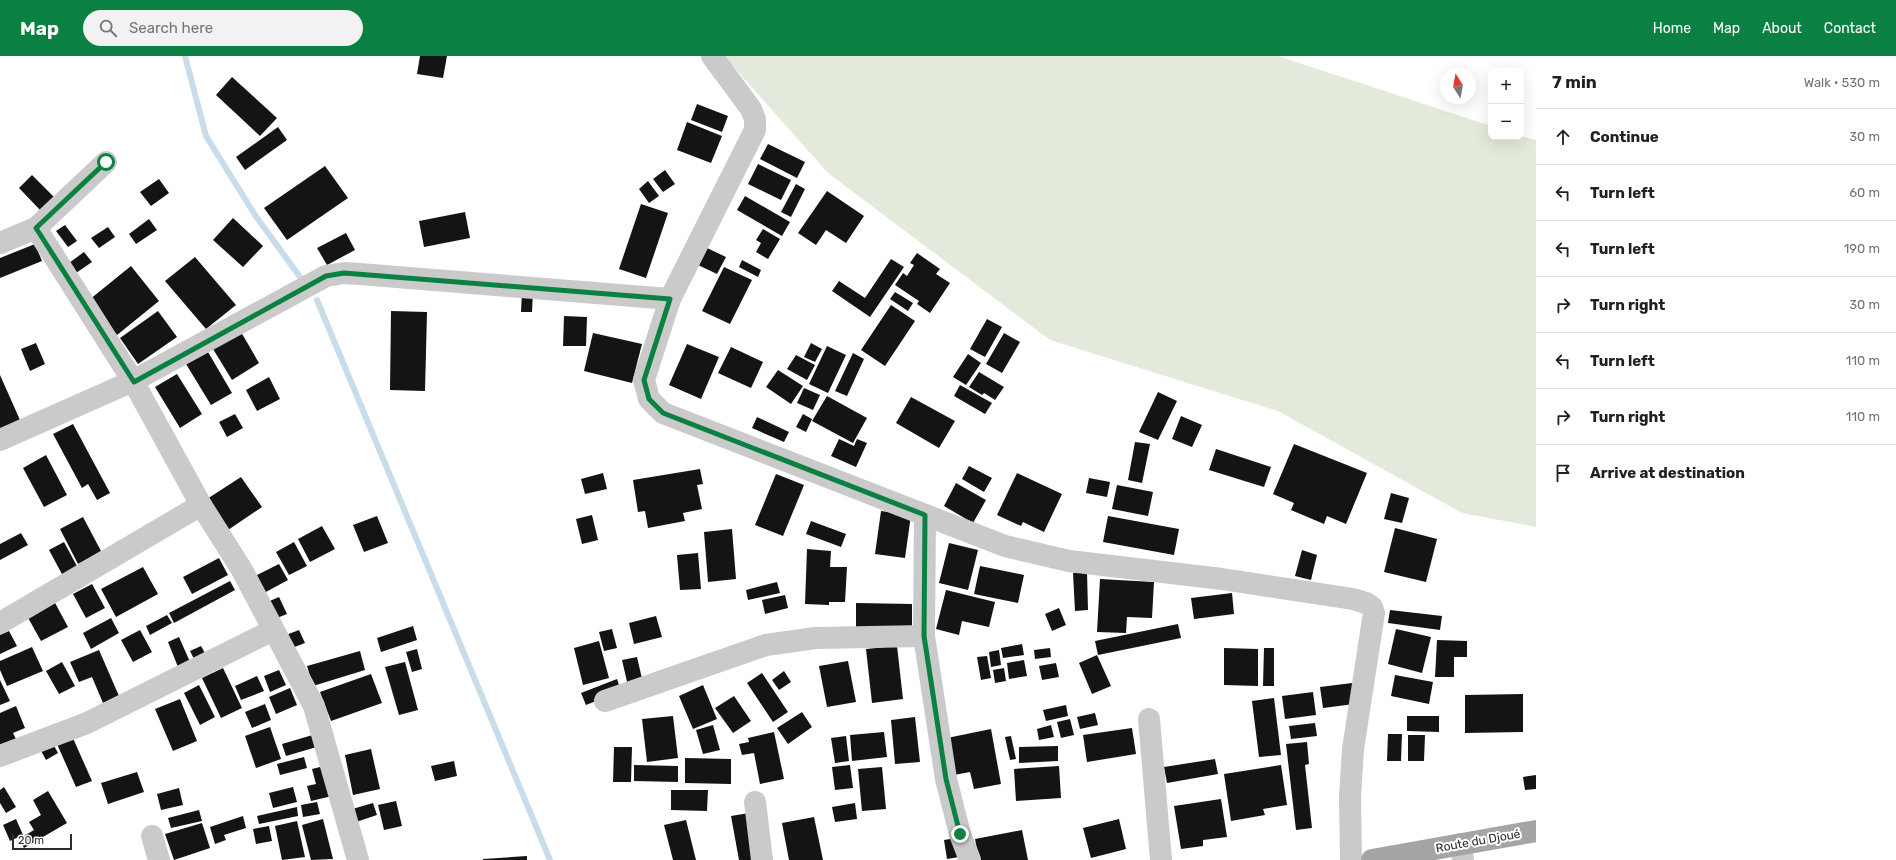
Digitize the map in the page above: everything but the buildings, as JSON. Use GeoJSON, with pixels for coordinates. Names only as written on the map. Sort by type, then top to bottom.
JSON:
{"type":"FeatureCollection","features":[{"type":"Feature","properties":{"kind":"main road","name":"Route du Djoué"},"geometry":{"type":"LineString","coordinates":[[1372,860],[1462,852],[1536,831]]}},
{"type":"Feature","properties":{"kind":"street"},"geometry":{"type":"LineString","coordinates":[[712,56],[752,109],[755,119],[755,130],[670,299],[644,380],[649,399],[663,413],[1005,546],[1069,561],[1278,586],[1354,599],[1366,603],[1372,607],[1374,613],[1354,749],[1350,797],[1351,860]]}},
{"type":"Feature","properties":{"kind":"street"},"geometry":{"type":"LineString","coordinates":[[0,243],[36,228],[106,162]]}},
{"type":"Feature","properties":{"kind":"street"},"geometry":{"type":"LineString","coordinates":[[36,228],[134,382],[201,505],[242,570],[314,706],[358,860]]}},
{"type":"Feature","properties":{"kind":"street"},"geometry":{"type":"LineString","coordinates":[[0,440],[134,382],[326,276],[344,273],[670,299]]}},
{"type":"Feature","properties":{"kind":"street"},"geometry":{"type":"LineString","coordinates":[[0,623],[201,505]]}},
{"type":"Feature","properties":{"kind":"street"},"geometry":{"type":"LineString","coordinates":[[925,515],[924,636],[946,779],[960,834],[970,860]]}},
{"type":"Feature","properties":{"kind":"street"},"geometry":{"type":"LineString","coordinates":[[0,756],[87,723],[273,630]]}},
{"type":"Feature","properties":{"kind":"street"},"geometry":{"type":"LineString","coordinates":[[605,701],[766,645],[815,638],[924,636]]}},
{"type":"Feature","properties":{"kind":"street"},"geometry":{"type":"LineString","coordinates":[[1149,719],[1162,860]]}},
{"type":"Feature","properties":{"kind":"street"},"geometry":{"type":"LineString","coordinates":[[755,802],[762,860]]}},
{"type":"Feature","properties":{"kind":"street"},"geometry":{"type":"LineString","coordinates":[[152,836],[159,860]]}},
{"type":"Feature","properties":{"kind":"green space"},"geometry":{"type":"Polygon","coordinates":[[[724,56],[1278,56],[1488,125],[1488,140],[1524,140],[1524,137],[1536,140],[1536,527],[1462,513],[1278,411],[1050,340],[828,173],[724,56]]]}},
{"type":"Feature","properties":{"kind":"waterway"},"geometry":{"type":"LineString","coordinates":[[185,56],[206,136],[255,215],[300,277]]}},
{"type":"Feature","properties":{"kind":"waterway"},"geometry":{"type":"LineString","coordinates":[[317,300],[550,860]]}},
{"type":"Feature","properties":{"kind":"route"},"geometry":{"type":"LineString","coordinates":[[106,162],[36,228],[134,382],[326,276],[344,273],[670,299],[644,380],[649,399],[663,413],[925,515],[924,636],[946,779],[960,834]]}}]}
